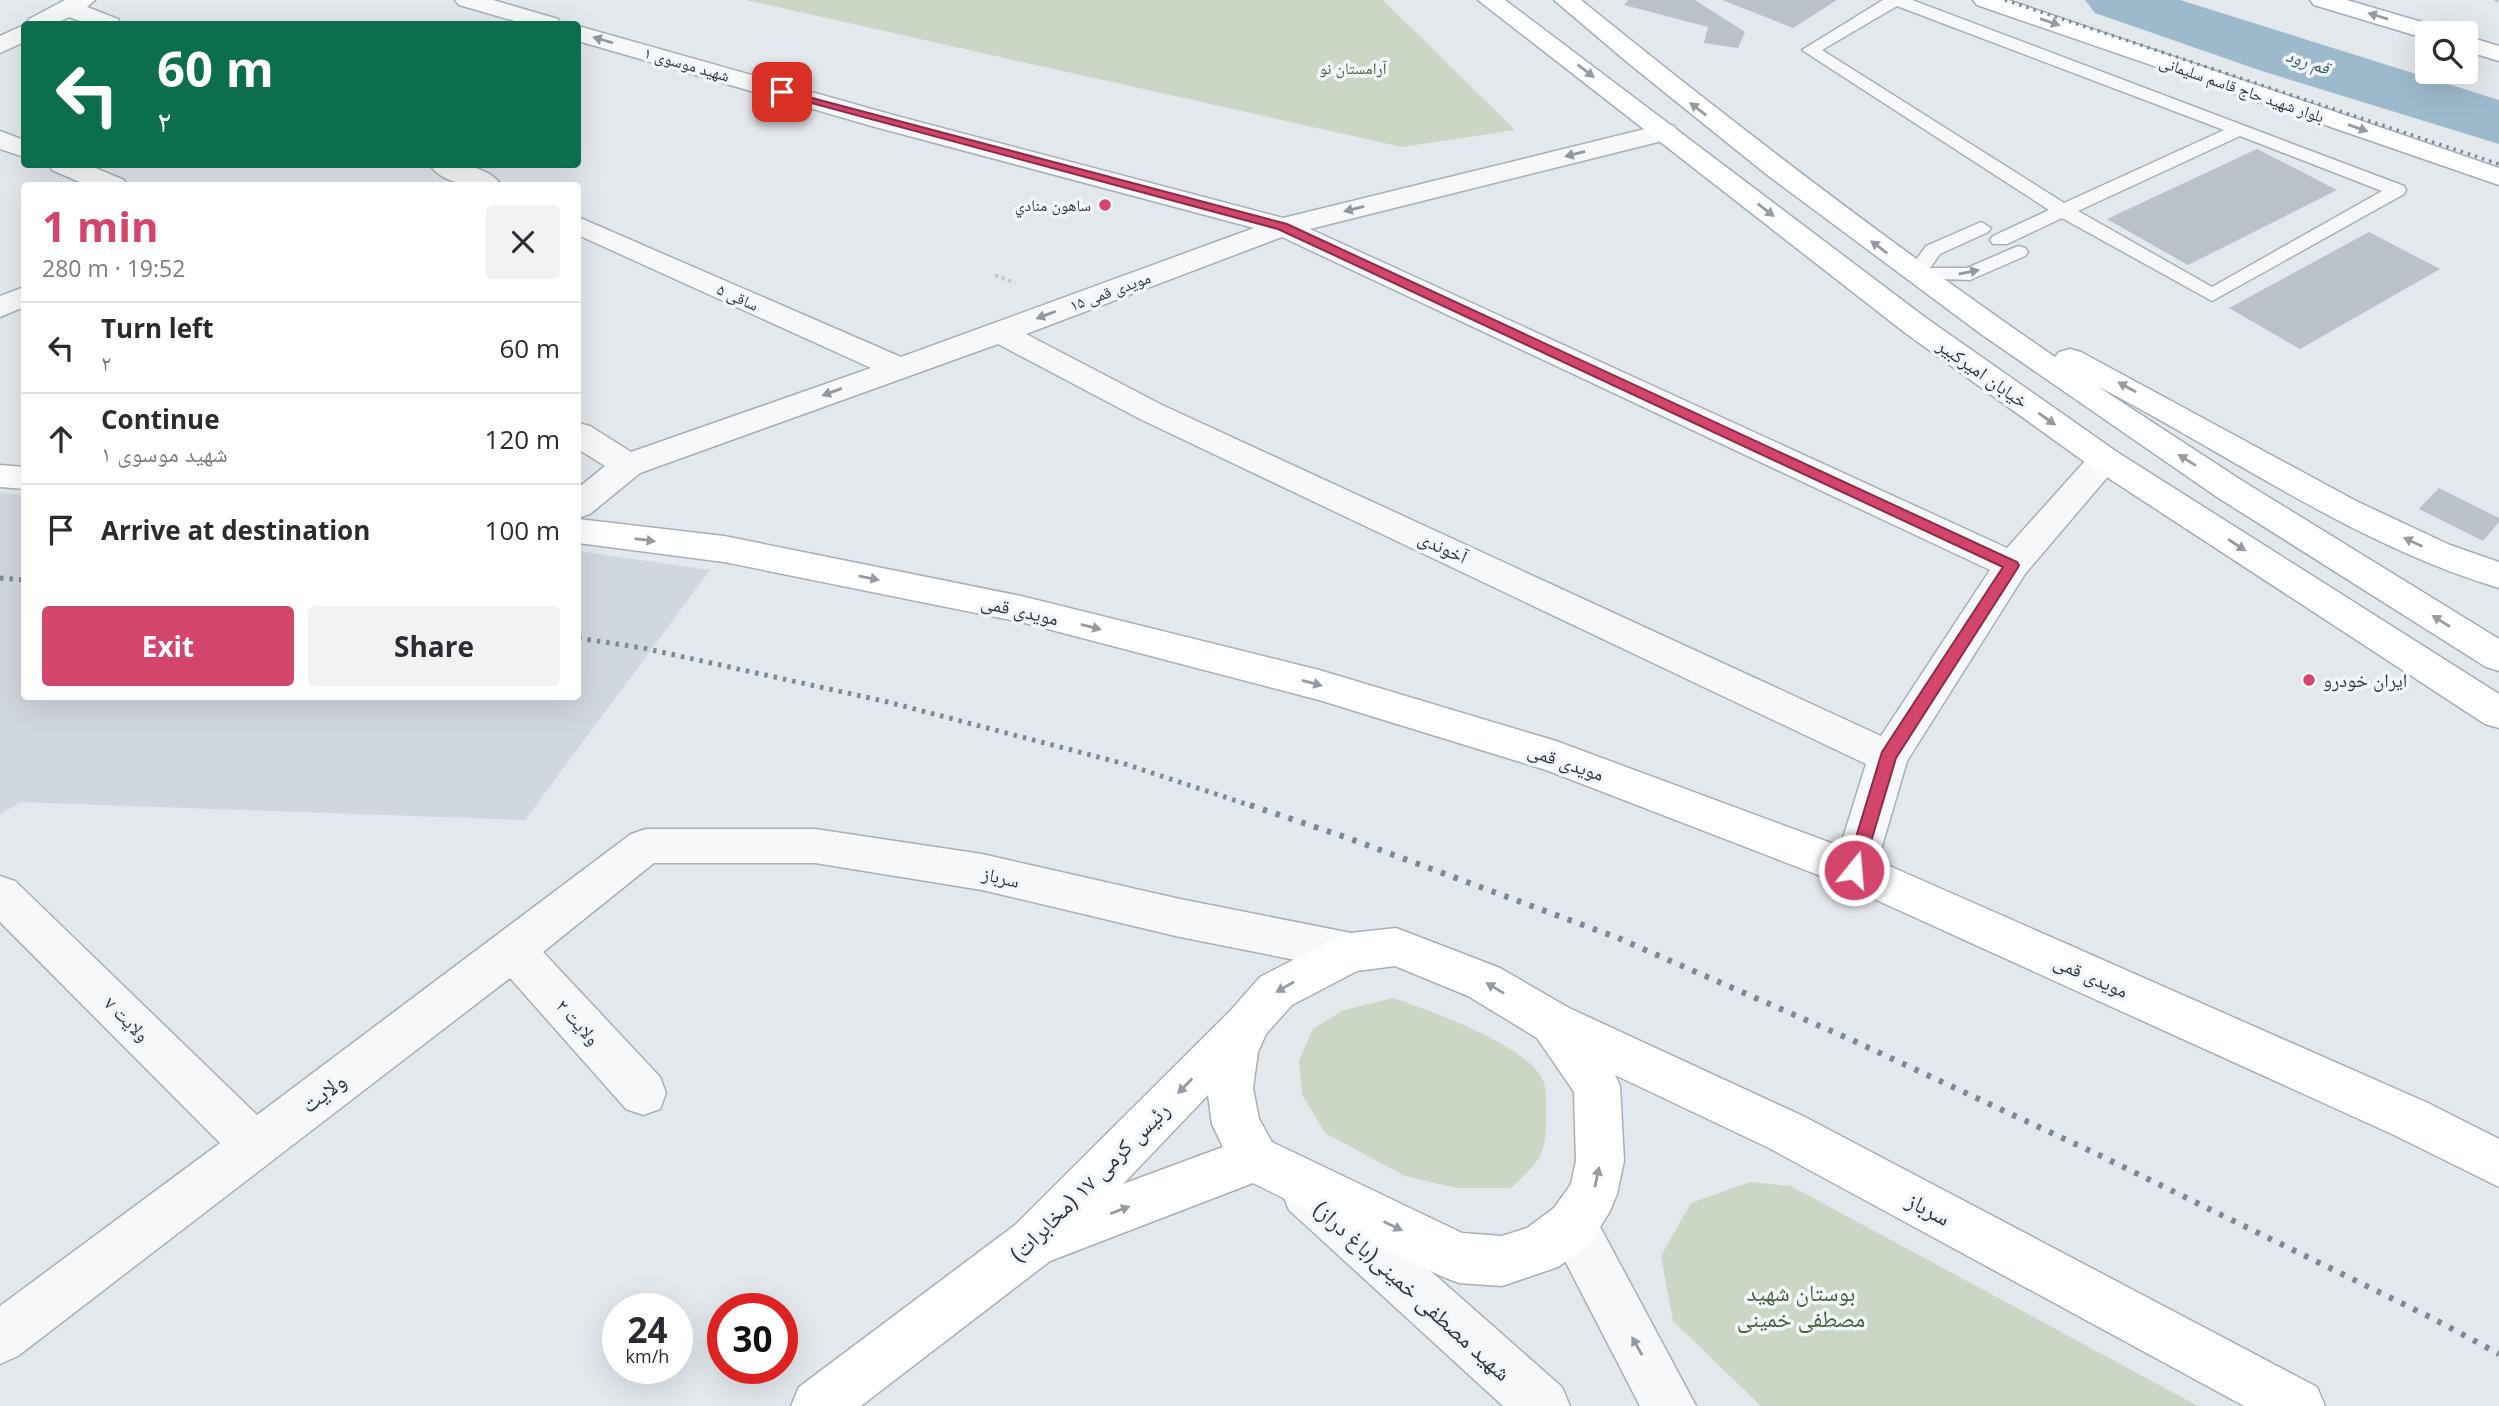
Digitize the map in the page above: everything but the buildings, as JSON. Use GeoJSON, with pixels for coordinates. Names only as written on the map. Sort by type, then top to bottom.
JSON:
{"type":"FeatureCollection","features":[{"type":"Feature","properties":{"kind":"main road","name":"خیابان امیرکبیر"},"geometry":{"type":"LineString","coordinates":[[1490,0],[1915,325],[2105,460],[2499,713]]}},
{"type":"Feature","properties":{"kind":"main road"},"geometry":{"type":"LineString","coordinates":[[1503,0],[1532,30]]}},
{"type":"Feature","properties":{"kind":"main road"},"geometry":{"type":"LineString","coordinates":[[1566,0],[1697,109],[1961,306],[2142,432],[2499,657]]}},
{"type":"Feature","properties":{"kind":"main road","name":"بلوار شهید حاج قاسم سلیمانی"},"geometry":{"type":"LineString","coordinates":[[1986,0],[2499,177]]}},
{"type":"Feature","properties":{"kind":"main road"},"geometry":{"type":"LineString","coordinates":[[2322,0],[2415,28]]}},
{"type":"Feature","properties":{"kind":"main road"},"geometry":{"type":"LineString","coordinates":[[2478,47],[2499,54]]}},
{"type":"Feature","properties":{"kind":"main road"},"geometry":{"type":"LineString","coordinates":[[1961,306],[2118,382],[2348,511],[2439,555],[2499,575]]}},
{"type":"Feature","properties":{"kind":"main road"},"geometry":{"type":"LineString","coordinates":[[0,475],[21,478]]}},
{"type":"Feature","properties":{"kind":"main road","name":"مویدی قمی"},"geometry":{"type":"LineString","coordinates":[[581,531],[724,549],[1021,609],[1319,685],[1556,757],[1854,870],[2411,1119],[2499,1164]]}},
{"type":"Feature","properties":{"kind":"main road","name":"سرباز"},"geometry":{"type":"LineString","coordinates":[[1351,952],[1396,947],[1484,982],[1553,1023],[1786,1132],[2298,1406]]}},
{"type":"Feature","properties":{"kind":"main road","name":"رئیس کرمی ۱۷ (مخابرات)"},"geometry":{"type":"LineString","coordinates":[[818,1406],[1033,1243],[1276,991],[1351,952]]}},
{"type":"Feature","properties":{"kind":"main road"},"geometry":{"type":"LineString","coordinates":[[1249,1020],[1235,1052],[1230,1088],[1237,1124],[1269,1166],[1459,1258],[1502,1261],[1540,1249],[1572,1226],[1593,1194],[1600,1161],[1597,1086],[1553,1023]]}},
{"type":"Feature","properties":{"kind":"main road"},"geometry":{"type":"LineString","coordinates":[[1033,1243],[1269,1166]]}},
{"type":"Feature","properties":{"kind":"street"},"geometry":{"type":"LineString","coordinates":[[467,0],[539,21]]}},
{"type":"Feature","properties":{"kind":"street"},"geometry":{"type":"LineString","coordinates":[[44,21],[75,4],[104,21]]}},
{"type":"Feature","properties":{"kind":"street"},"geometry":{"type":"LineString","coordinates":[[0,46],[21,34]]}},
{"type":"Feature","properties":{"kind":"street","name":"شهید موسوی ۱"},"geometry":{"type":"LineString","coordinates":[[581,34],[884,121],[1283,227],[2012,565]]}},
{"type":"Feature","properties":{"kind":"street","name":"مویدی قمی ۱۵"},"geometry":{"type":"LineString","coordinates":[[581,504],[628,465],[1000,333],[1283,227],[1665,132]]}},
{"type":"Feature","properties":{"kind":"street"},"geometry":{"type":"LineString","coordinates":[[71,168],[105,182]]}},
{"type":"Feature","properties":{"kind":"street"},"geometry":{"type":"LineString","coordinates":[[451,168],[480,182]]}},
{"type":"Feature","properties":{"kind":"street","name":"ساقی ۵"},"geometry":{"type":"LineString","coordinates":[[581,226],[898,368]]}},
{"type":"Feature","properties":{"kind":"street"},"geometry":{"type":"LineString","coordinates":[[0,308],[21,298]]}},
{"type":"Feature","properties":{"kind":"street","name":"آخوندی"},"geometry":{"type":"LineString","coordinates":[[1000,333],[1151,412],[1888,757]]}},
{"type":"Feature","properties":{"kind":"street"},"geometry":{"type":"LineString","coordinates":[[581,436],[628,465]]}},
{"type":"Feature","properties":{"kind":"street"},"geometry":{"type":"LineString","coordinates":[[1854,870],[1888,757],[2012,565],[2105,460]]}},
{"type":"Feature","properties":{"kind":"street","name":"ولایت"},"geometry":{"type":"LineString","coordinates":[[0,1338],[513,950],[646,846]]}},
{"type":"Feature","properties":{"kind":"street","name":"سرباز"},"geometry":{"type":"LineString","coordinates":[[646,846],[815,846],[982,872],[1180,919],[1351,952]]}},
{"type":"Feature","properties":{"kind":"street","name":"ولایت ۷"},"geometry":{"type":"LineString","coordinates":[[0,894],[254,1144]]}},
{"type":"Feature","properties":{"kind":"street","name":"ولایت ۲"},"geometry":{"type":"LineString","coordinates":[[513,950],[643,1093]]}},
{"type":"Feature","properties":{"kind":"street","name":"شهید مصطفی خمینی(باغ دراز)"},"geometry":{"type":"LineString","coordinates":[[1269,1166],[1543,1406]]}},
{"type":"Feature","properties":{"kind":"street"},"geometry":{"type":"LineString","coordinates":[[1572,1226],[1669,1406]]}},
{"type":"Feature","properties":{"kind":"lane"},"geometry":{"type":"LineString","coordinates":[[1896,0],[2239,130],[2397,190],[2212,295],[2065,212],[1810,50],[1896,0]]}},
{"type":"Feature","properties":{"kind":"lane"},"geometry":{"type":"LineString","coordinates":[[2000,240],[2239,130]]}},
{"type":"Feature","properties":{"kind":"lane"},"geometry":{"type":"LineString","coordinates":[[1916,274],[1933,250],[1981,228]]}},
{"type":"Feature","properties":{"kind":"lane"},"geometry":{"type":"LineString","coordinates":[[1916,274],[1970,274],[2018,252]]}},
{"type":"Feature","properties":{"kind":"shaded area"},"geometry":{"type":"Polygon","coordinates":[[[0,493],[21,495],[21,700],[581,700],[581,551],[710,570],[525,820],[20,802],[0,815],[0,493]]]}},
{"type":"Feature","properties":{"kind":"green space","name":"آرامستان نو"},"geometry":{"type":"Polygon","coordinates":[[[746,0],[1383,0],[1515,130],[1402,147],[746,0]]]}},
{"type":"Feature","properties":{"kind":"green space"},"geometry":{"type":"Polygon","coordinates":[[[1393,998],[1477,1031],[1500,1043],[1535,1069],[1544,1083],[1546,1129],[1543,1149],[1535,1164],[1511,1188],[1457,1188],[1405,1176],[1325,1133],[1302,1094],[1299,1060],[1313,1029],[1344,1010],[1393,998]]]}},
{"type":"Feature","properties":{"kind":"green space","name":"بوستان شهید مصطفی خمینی"},"geometry":{"type":"Polygon","coordinates":[[[1750,1182],[1791,1186],[2198,1406],[1761,1406],[1673,1321],[1661,1256],[1691,1203],[1750,1182]]]}},
{"type":"Feature","properties":{"kind":"waterway","name":"قم رود"},"geometry":{"type":"LineString","coordinates":[[2117,0],[2286,57],[2499,123]]}},
{"type":"Feature","properties":{"kind":"railway"},"geometry":{"type":"LineString","coordinates":[[2005,0],[2499,164]]}},
{"type":"Feature","properties":{"kind":"railway"},"geometry":{"type":"LineString","coordinates":[[0,578],[21,580]]}},
{"type":"Feature","properties":{"kind":"railway"},"geometry":{"type":"LineString","coordinates":[[581,638],[643,648],[888,702],[1125,764],[1255,807]]}},
{"type":"Feature","properties":{"kind":"railway"},"geometry":{"type":"LineString","coordinates":[[1250,805],[1348,838],[1618,938],[1852,1040],[2099,1155],[2432,1318],[2499,1354]]}},
{"type":"Feature","properties":{"kind":"place","name":"ساهون منادي"},"geometry":{"type":"Point","coordinates":[1105,205]}},
{"type":"Feature","properties":{"kind":"place","name":"ایران خودرو"},"geometry":{"type":"Point","coordinates":[2309,680]}},
{"type":"Feature","properties":{"kind":"route"},"geometry":{"type":"LineString","coordinates":[[782,92],[1283,227],[2012,565],[1888,757],[1854,870]]}}]}
